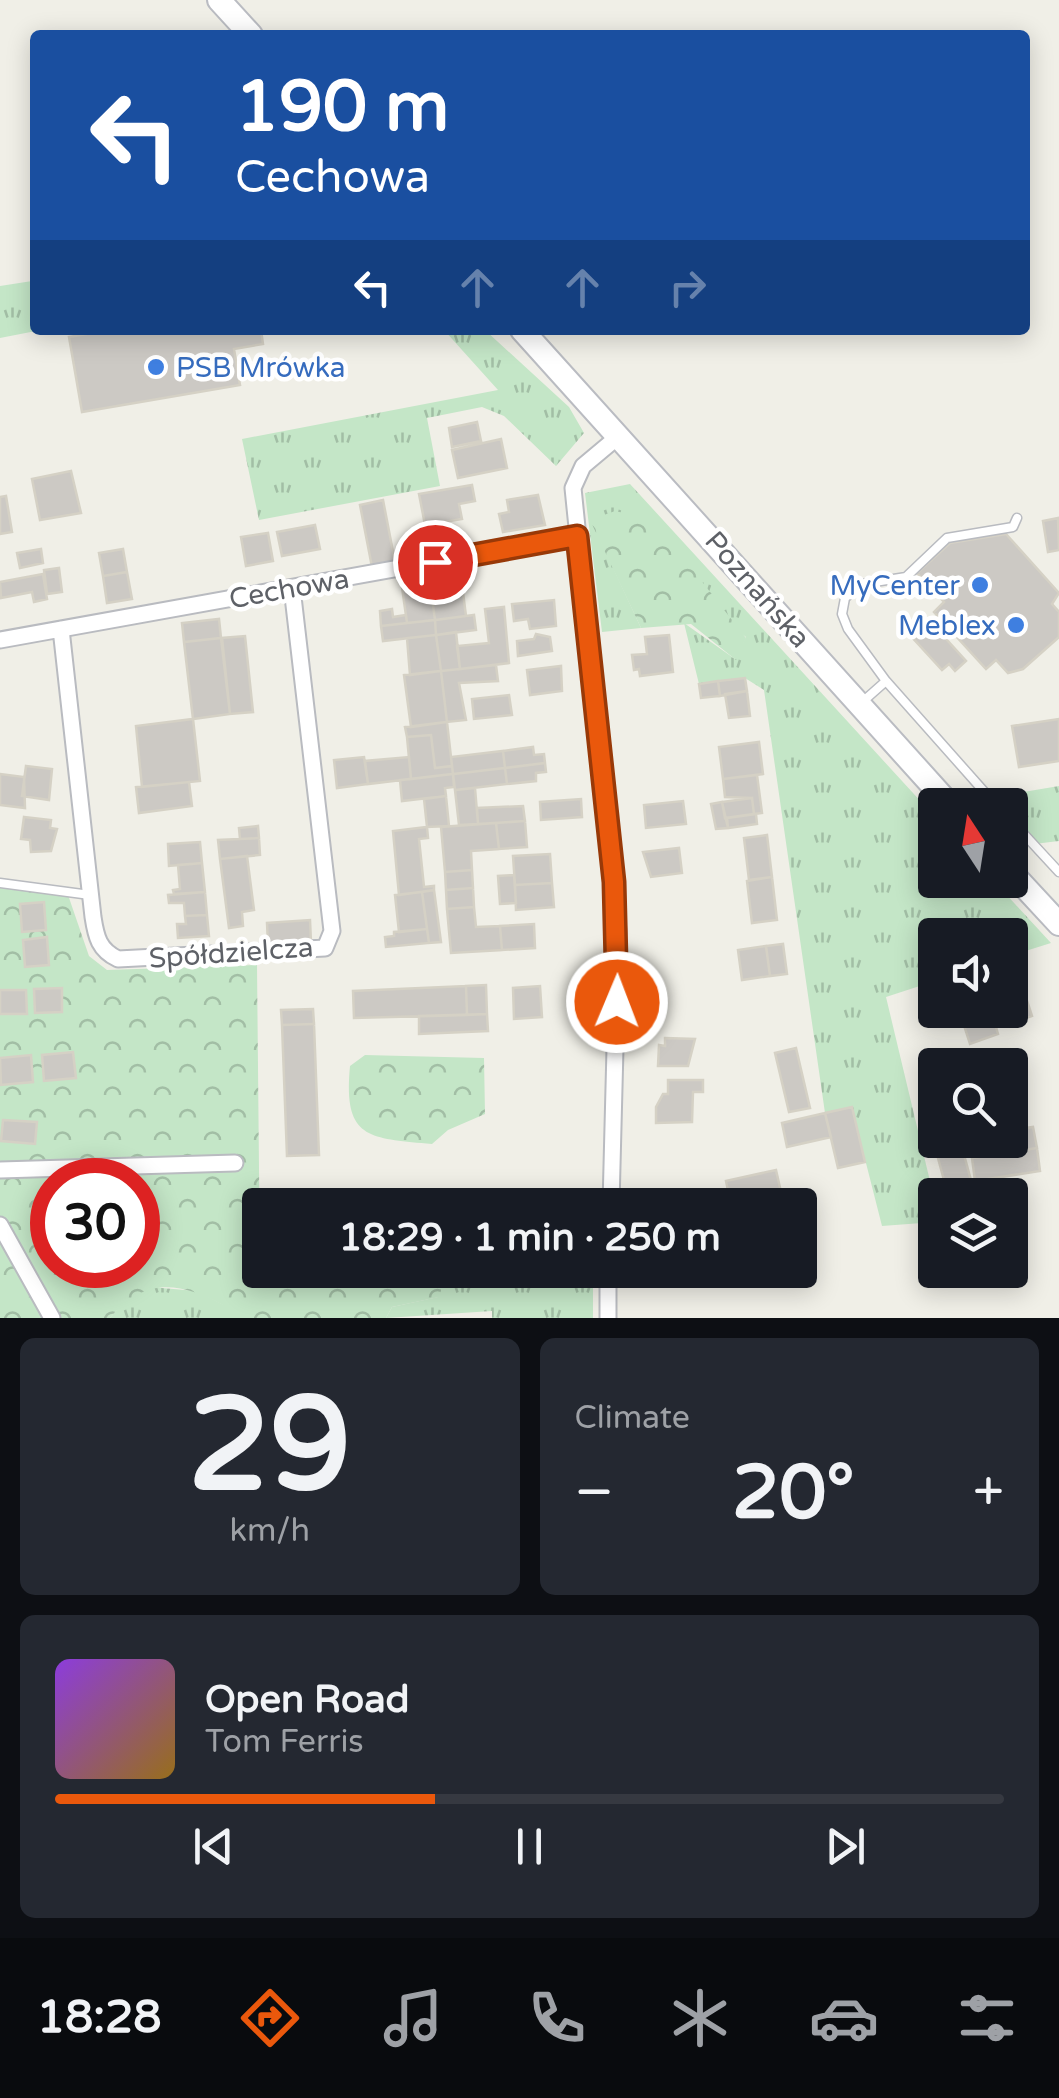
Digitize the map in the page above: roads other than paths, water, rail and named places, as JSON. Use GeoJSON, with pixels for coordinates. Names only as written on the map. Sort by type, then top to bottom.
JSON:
{"type":"FeatureCollection","features":[{"type":"Feature","properties":{"kind":"main road"},"geometry":{"type":"LineString","coordinates":[[219,0],[246,30]]}},
{"type":"Feature","properties":{"kind":"main road","name":"Poznańska"},"geometry":{"type":"LineString","coordinates":[[527,335],[935,788]]}},
{"type":"Feature","properties":{"kind":"main road"},"geometry":{"type":"LineString","coordinates":[[1028,890],[1059,924]]}},
{"type":"Feature","properties":{"kind":"street"},"geometry":{"type":"LineString","coordinates":[[610,1188],[618,931],[577,536],[575,475],[620,435]]}},
{"type":"Feature","properties":{"kind":"street","name":"Cechowa"},"geometry":{"type":"LineString","coordinates":[[0,640],[577,536]]}},
{"type":"Feature","properties":{"kind":"street","name":"Spółdzielcza"},"geometry":{"type":"LineString","coordinates":[[60,628],[90,895],[97,940],[106,954],[118,959],[324,948],[332,931],[292,588]]}},
{"type":"Feature","properties":{"kind":"street"},"geometry":{"type":"LineString","coordinates":[[0,1170],[235,1163]]}},
{"type":"Feature","properties":{"kind":"street"},"geometry":{"type":"LineString","coordinates":[[0,1225],[52,1318]]}},
{"type":"Feature","properties":{"kind":"street"},"geometry":{"type":"LineString","coordinates":[[608,1288],[608,1318]]}},
{"type":"Feature","properties":{"kind":"lane"},"geometry":{"type":"LineString","coordinates":[[981,788],[886,681],[848,629],[842,614],[845,598],[862,584],[906,577],[946,538],[1012,528],[1016,518]]}},
{"type":"Feature","properties":{"kind":"lane"},"geometry":{"type":"LineString","coordinates":[[860,704],[886,681]]}},
{"type":"Feature","properties":{"kind":"lane"},"geometry":{"type":"LineString","coordinates":[[1028,838],[1059,872]]}},
{"type":"Feature","properties":{"kind":"lane"},"geometry":{"type":"LineString","coordinates":[[0,882],[90,895]]}},
{"type":"Feature","properties":{"kind":"place","name":"PSB Mrówka"},"geometry":{"type":"Point","coordinates":[156,367]}},
{"type":"Feature","properties":{"kind":"place","name":"MyCenter"},"geometry":{"type":"Point","coordinates":[980,585]}},
{"type":"Feature","properties":{"kind":"place","name":"Meblex"},"geometry":{"type":"Point","coordinates":[1016,625]}}]}
